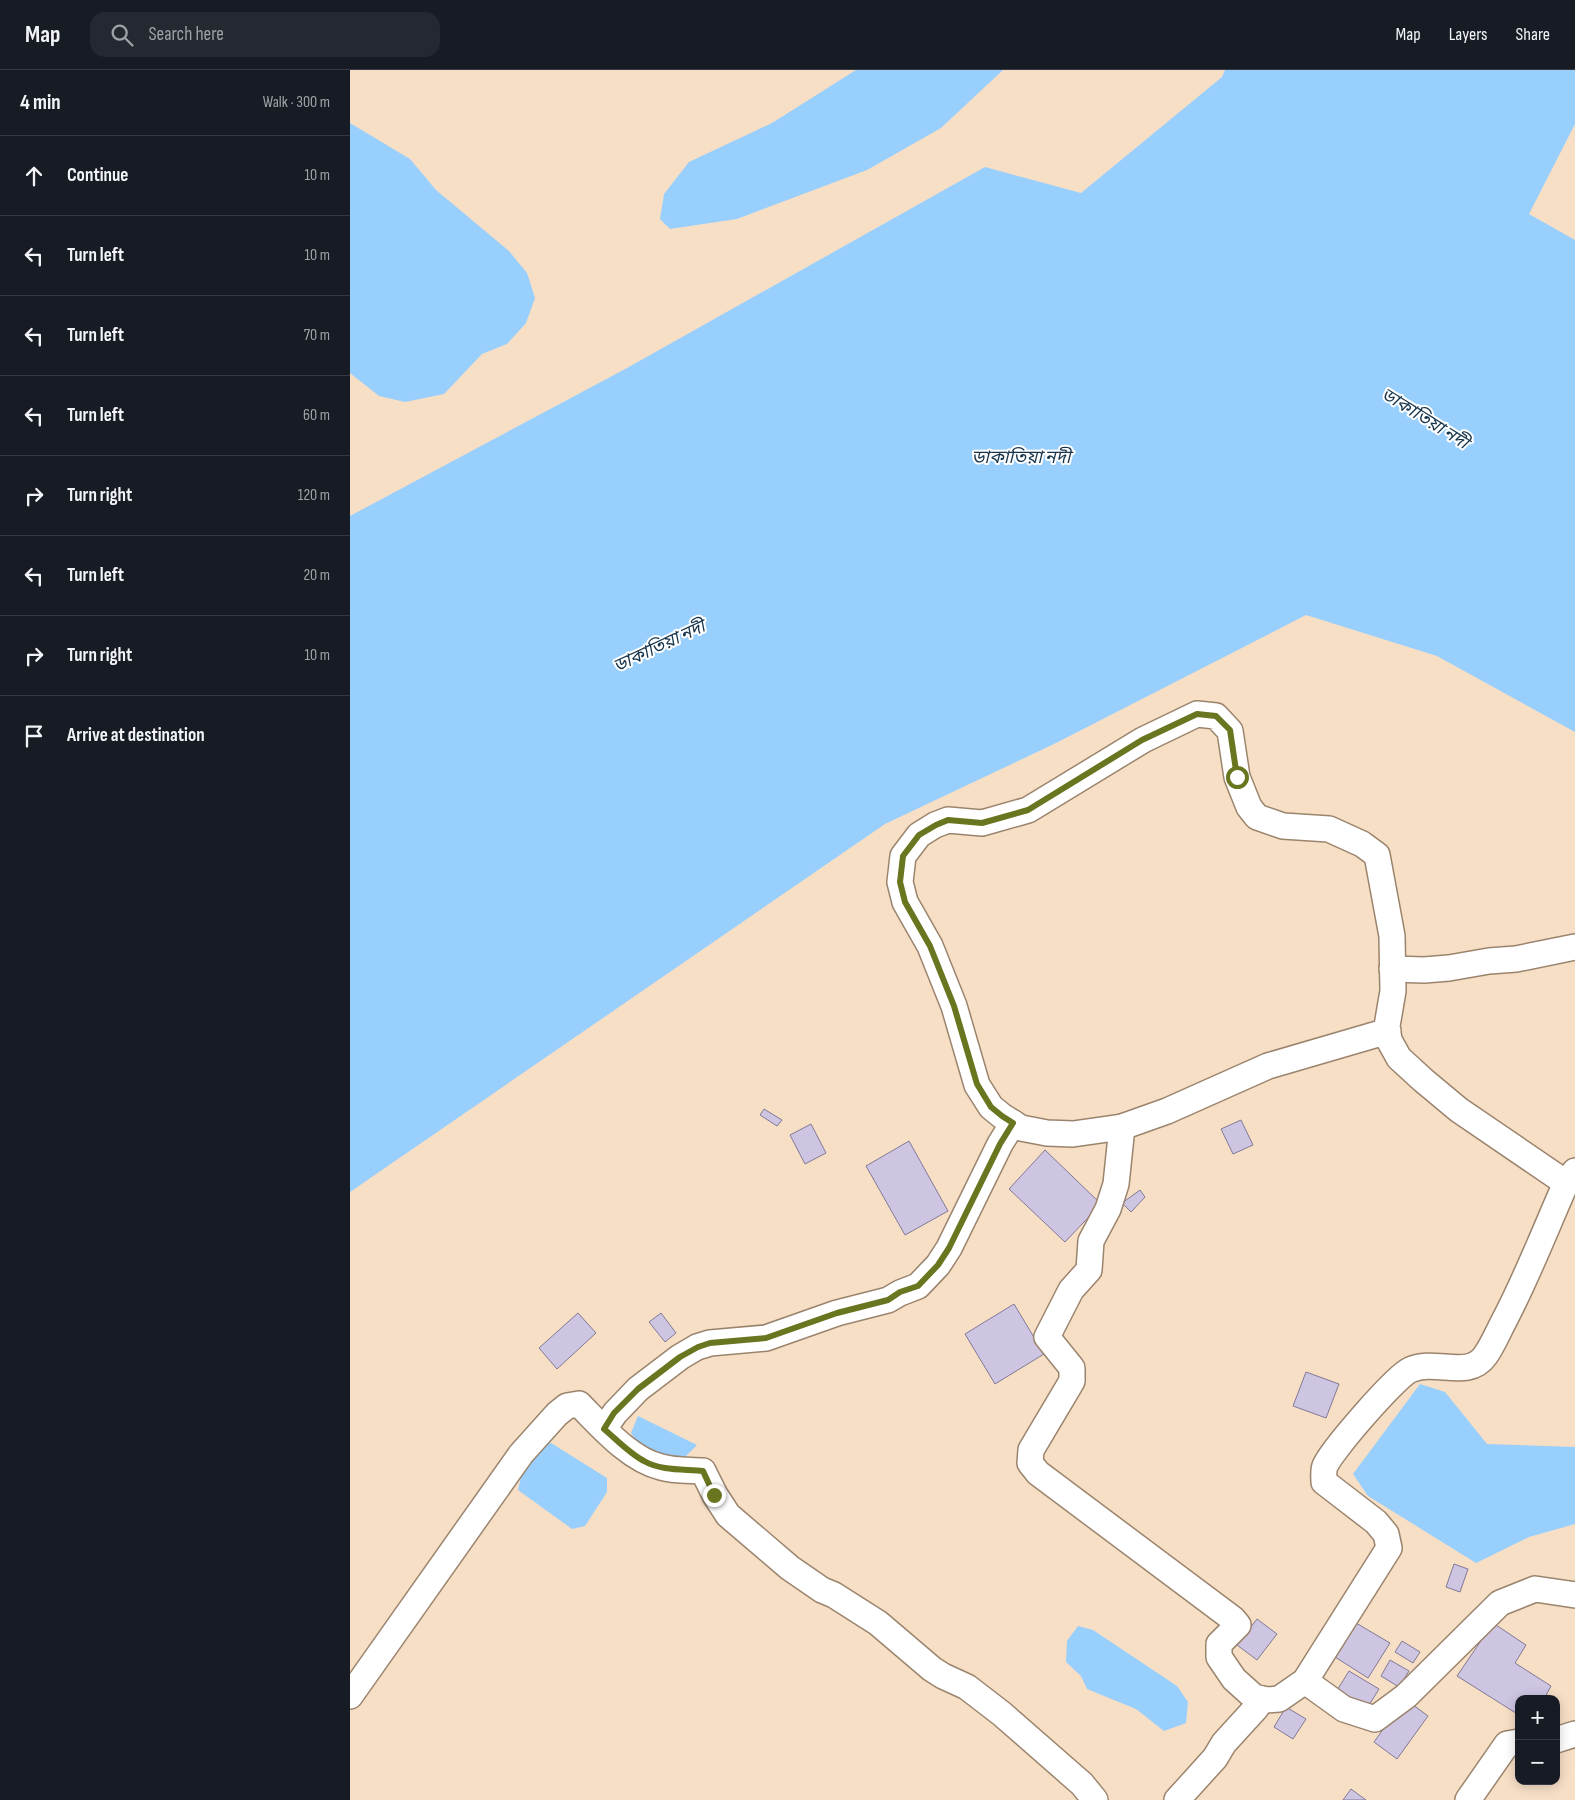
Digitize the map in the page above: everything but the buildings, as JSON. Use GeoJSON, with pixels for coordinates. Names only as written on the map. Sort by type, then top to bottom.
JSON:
{"type":"FeatureCollection","features":[{"type":"Feature","properties":{"kind":"street"},"geometry":{"type":"LineString","coordinates":[[1122,1127],[1116,1184],[1108,1209],[1091,1241],[1089,1270],[1071,1290],[1046,1337],[1072,1368],[1072,1381],[1031,1450],[1030,1463],[1038,1473],[1234,1620],[1238,1625],[1219,1644],[1218,1657],[1234,1679],[1254,1697],[1266,1700],[1279,1699],[1305,1681],[1389,1548],[1386,1534],[1376,1522],[1324,1482],[1324,1467],[1340,1444],[1398,1378],[1411,1369],[1438,1365],[1464,1369],[1477,1365],[1486,1356],[1519,1292],[1570,1177],[1460,1110],[1399,1058],[1389,1040],[1388,1031],[1393,991],[1392,936],[1377,855],[1362,844],[1329,829],[1283,826],[1257,817],[1249,807],[1237,777],[1230,730],[1216,716],[1197,714],[1142,740],[1028,810],[982,823],[948,820],[936,825],[919,835],[903,856],[900,882],[905,902],[930,946],[954,1006],[977,1084],[991,1107],[1021,1128],[1047,1133],[1073,1134],[1122,1127],[1167,1111],[1268,1066],[1388,1031]]}},
{"type":"Feature","properties":{"kind":"street"},"geometry":{"type":"LineString","coordinates":[[1392,969],[1424,970],[1489,961],[1516,960],[1575,947]]}},
{"type":"Feature","properties":{"kind":"street"},"geometry":{"type":"LineString","coordinates":[[604,1429],[614,1413],[638,1389],[680,1357],[698,1347],[710,1343],[766,1338],[837,1313],[888,1300],[900,1292],[918,1286],[938,1265],[949,1248],[1000,1144],[1013,1123]]}},
{"type":"Feature","properties":{"kind":"street"},"geometry":{"type":"LineString","coordinates":[[350,1696],[521,1454],[557,1414],[567,1406],[579,1404],[604,1429],[645,1462],[662,1468],[703,1471],[714,1495],[728,1515],[790,1568],[822,1590],[878,1623],[932,1669],[966,1687],[995,1708],[1082,1784],[1095,1800]]}},
{"type":"Feature","properties":{"kind":"street"},"geometry":{"type":"LineString","coordinates":[[1305,1681],[1344,1709],[1375,1719],[1406,1696],[1500,1603],[1535,1589],[1575,1595]]}},
{"type":"Feature","properties":{"kind":"street"},"geometry":{"type":"LineString","coordinates":[[1177,1800],[1215,1758],[1224,1743],[1262,1699]]}},
{"type":"Feature","properties":{"kind":"street"},"geometry":{"type":"LineString","coordinates":[[1560,1739],[1575,1734]]}},
{"type":"Feature","properties":{"kind":"street"},"geometry":{"type":"LineString","coordinates":[[1468,1800],[1507,1744],[1515,1743]]}},
{"type":"Feature","properties":{"kind":"water"},"geometry":{"type":"Polygon","coordinates":[[[856,70],[1003,70],[941,128],[867,170],[737,219],[670,229],[660,219],[664,194],[689,162],[772,123],[856,70]]]}},
{"type":"Feature","properties":{"kind":"water","name":"ডাকাতিয়া নদী"},"geometry":{"type":"Polygon","coordinates":[[[1225,70],[1575,70],[1575,124],[1529,214],[1575,240],[1575,732],[1437,656],[1306,615],[1054,744],[885,824],[350,1192],[350,516],[627,368],[985,167],[1081,193],[1222,77],[1225,70]]]}},
{"type":"Feature","properties":{"kind":"water"},"geometry":{"type":"Polygon","coordinates":[[[350,123],[410,159],[436,190],[509,251],[527,273],[535,298],[526,323],[507,344],[482,354],[444,394],[405,402],[379,396],[350,373],[350,123]]]}},
{"type":"Feature","properties":{"kind":"water"},"geometry":{"type":"Polygon","coordinates":[[[1420,1384],[1445,1392],[1487,1444],[1575,1447],[1575,1524],[1529,1537],[1476,1563],[1368,1496],[1353,1474],[1420,1384]]]}},
{"type":"Feature","properties":{"kind":"water"},"geometry":{"type":"Polygon","coordinates":[[[638,1416],[697,1445],[680,1462],[645,1453],[631,1433],[638,1416]]]}},
{"type":"Feature","properties":{"kind":"water"},"geometry":{"type":"Polygon","coordinates":[[[551,1443],[607,1478],[607,1492],[585,1526],[572,1529],[518,1490],[524,1464],[539,1445],[551,1443]]]}},
{"type":"Feature","properties":{"kind":"water"},"geometry":{"type":"Polygon","coordinates":[[[1078,1626],[1093,1630],[1177,1686],[1188,1702],[1186,1723],[1164,1731],[1136,1709],[1087,1689],[1081,1676],[1066,1662],[1067,1641],[1078,1626]]]}},
{"type":"Feature","properties":{"kind":"route"},"geometry":{"type":"LineString","coordinates":[[714,1495],[703,1471],[662,1468],[645,1462],[636,1456],[604,1429],[614,1413],[638,1389],[680,1357],[698,1347],[710,1343],[766,1338],[837,1313],[888,1300],[900,1292],[918,1286],[938,1265],[949,1248],[1000,1144],[1013,1123],[991,1107],[977,1084],[954,1006],[930,946],[905,902],[900,882],[903,856],[919,835],[936,825],[948,820],[982,823],[1028,810],[1142,740],[1197,714],[1216,716],[1230,730],[1237,777]]}}]}
